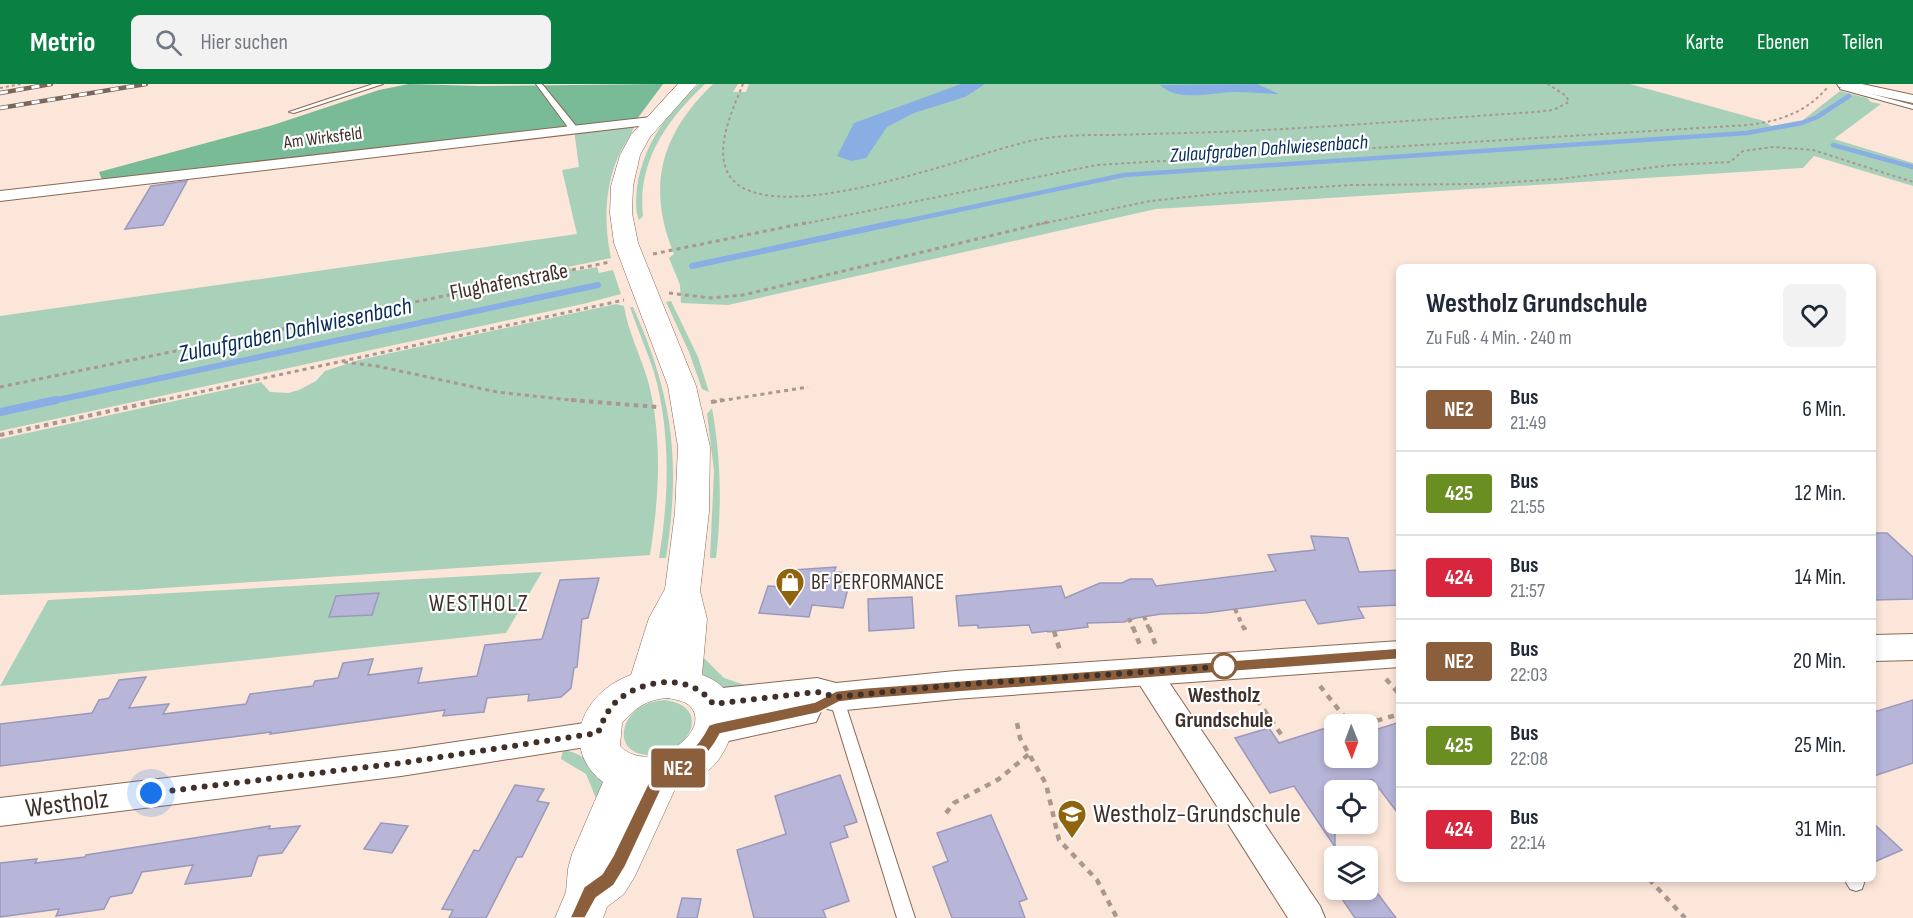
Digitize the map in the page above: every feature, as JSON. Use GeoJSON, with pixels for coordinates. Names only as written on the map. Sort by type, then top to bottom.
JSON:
{"type":"FeatureCollection","features":[{"type":"Feature","properties":{"kind":"main road"},"geometry":{"type":"LineString","coordinates":[[688,84],[651,121],[630,155],[622,186],[621,213],[631,258],[682,386],[672,406],[694,447],[692,512],[683,590],[668,618],[689,700],[707,745],[699,754],[677,768],[644,774],[608,762],[601,753],[598,733],[603,719],[618,700],[689,700]]}},
{"type":"Feature","properties":{"kind":"main road"},"geometry":{"type":"LineString","coordinates":[[585,905],[608,879],[619,861],[644,774]]}},
{"type":"Feature","properties":{"kind":"street"},"geometry":{"type":"LineString","coordinates":[[1844,84],[1913,99]]}},
{"type":"Feature","properties":{"kind":"street","name":"Am Wirksfeld"},"geometry":{"type":"LineString","coordinates":[[0,196],[651,121]]}},
{"type":"Feature","properties":{"kind":"street"},"geometry":{"type":"LineString","coordinates":[[1876,648],[1913,647]]}},
{"type":"Feature","properties":{"kind":"street"},"geometry":{"type":"LineString","coordinates":[[689,700],[818,707],[836,697],[1149,658],[1392,666]]}},
{"type":"Feature","properties":{"kind":"street"},"geometry":{"type":"LineString","coordinates":[[1149,658],[1308,918]]}},
{"type":"Feature","properties":{"kind":"street","name":"Westholz"},"geometry":{"type":"LineString","coordinates":[[0,812],[401,763],[598,733]]}},
{"type":"Feature","properties":{"kind":"lane"},"geometry":{"type":"LineString","coordinates":[[292,112],[380,84]]}},
{"type":"Feature","properties":{"kind":"lane"},"geometry":{"type":"LineString","coordinates":[[539,84],[573,129]]}},
{"type":"Feature","properties":{"kind":"lane"},"geometry":{"type":"LineString","coordinates":[[1844,84],[1842,88],[1913,107]]}},
{"type":"Feature","properties":{"kind":"lane"},"geometry":{"type":"LineString","coordinates":[[836,697],[906,918]]}},
{"type":"Feature","properties":{"kind":"path"},"geometry":{"type":"LineString","coordinates":[[0,88],[21,84]]}},
{"type":"Feature","properties":{"kind":"path"},"geometry":{"type":"LineString","coordinates":[[743,84],[728,124],[724,153],[727,172],[741,187],[773,196],[811,194],[896,179],[1017,144],[1054,137],[1306,127],[1535,112],[1563,107],[1569,102],[1566,96],[1548,84]]}},
{"type":"Feature","properties":{"kind":"path","name":"Flughafenstraße"},"geometry":{"type":"LineString","coordinates":[[0,387],[1097,165],[1734,127],[1771,122],[1803,112],[1815,103],[1829,84]]}},
{"type":"Feature","properties":{"kind":"path"},"geometry":{"type":"LineString","coordinates":[[662,292],[711,298],[743,295],[1100,210],[1150,201],[1225,194],[1351,185],[1481,184],[1560,179],[1671,165],[1730,162],[1743,151],[1796,147],[1865,165],[1913,182]]}},
{"type":"Feature","properties":{"kind":"path"},"geometry":{"type":"LineString","coordinates":[[0,435],[630,298]]}},
{"type":"Feature","properties":{"kind":"path"},"geometry":{"type":"LineString","coordinates":[[338,361],[391,368],[476,388],[567,400],[672,406],[808,387]]}},
{"type":"Feature","properties":{"kind":"path"},"geometry":{"type":"LineString","coordinates":[[1235,609],[1245,630]]}},
{"type":"Feature","properties":{"kind":"path"},"geometry":{"type":"LineString","coordinates":[[1144,616],[1149,658]]}},
{"type":"Feature","properties":{"kind":"path"},"geometry":{"type":"LineString","coordinates":[[1129,618],[1149,658]]}},
{"type":"Feature","properties":{"kind":"path"},"geometry":{"type":"LineString","coordinates":[[1054,632],[1062,657]]}},
{"type":"Feature","properties":{"kind":"path"},"geometry":{"type":"LineString","coordinates":[[1392,666],[1396,680]]}},
{"type":"Feature","properties":{"kind":"path"},"geometry":{"type":"LineString","coordinates":[[1318,683],[1342,714]]}},
{"type":"Feature","properties":{"kind":"path"},"geometry":{"type":"LineString","coordinates":[[1248,687],[1283,737]]}},
{"type":"Feature","properties":{"kind":"path"},"geometry":{"type":"LineString","coordinates":[[1378,720],[1396,715]]}},
{"type":"Feature","properties":{"kind":"path"},"geometry":{"type":"LineString","coordinates":[[1017,723],[1020,738],[1046,784],[1059,840],[1097,880],[1117,918]]}},
{"type":"Feature","properties":{"kind":"path"},"geometry":{"type":"LineString","coordinates":[[946,813],[954,802],[999,778],[1029,754]]}},
{"type":"Feature","properties":{"kind":"path"},"geometry":{"type":"LineString","coordinates":[[1652,882],[1685,918]]}},
{"type":"Feature","properties":{"kind":"green space"},"geometry":{"type":"Polygon","coordinates":[[[409,84],[479,86],[663,84],[637,119],[102,180],[99,172],[273,125],[379,90],[409,84]]]}},
{"type":"Feature","properties":{"kind":"green space"},"geometry":{"type":"Polygon","coordinates":[[[699,84],[705,84],[667,127],[650,160],[642,196],[643,216],[639,220],[636,209],[637,188],[640,172],[651,144],[667,118],[699,84]]]}},
{"type":"Feature","properties":{"kind":"green space"},"geometry":{"type":"Polygon","coordinates":[[[713,84],[738,84],[733,92],[746,92],[749,84],[1630,84],[1764,121],[1771,126],[1803,120],[1840,91],[1881,104],[1834,139],[1913,163],[1913,186],[1814,156],[1803,168],[1156,209],[728,305],[681,303],[680,285],[669,258],[674,254],[661,206],[660,184],[670,142],[695,103],[713,84]]]}},
{"type":"Feature","properties":{"kind":"green space"},"geometry":{"type":"Polygon","coordinates":[[[634,126],[618,157],[610,182],[606,220],[611,258],[568,267],[575,271],[597,267],[599,273],[613,270],[621,294],[0,431],[0,316],[577,234],[562,170],[579,167],[574,130],[634,126]]]}},
{"type":"Feature","properties":{"kind":"green space"},"geometry":{"type":"Polygon","coordinates":[[[671,301],[698,357],[709,392],[702,389],[689,352],[666,302],[671,301]]]}},
{"type":"Feature","properties":{"kind":"green space"},"geometry":{"type":"Polygon","coordinates":[[[616,304],[624,306],[628,325],[648,381],[656,424],[658,468],[656,512],[650,555],[135,590],[0,595],[0,439],[261,382],[270,392],[288,393],[316,381],[325,371],[359,360],[616,304]]]}},
{"type":"Feature","properties":{"kind":"green space"},"geometry":{"type":"Polygon","coordinates":[[[630,307],[633,307],[647,339],[665,400],[670,430],[673,490],[666,558],[659,558],[665,512],[667,465],[660,395],[630,307]]]}},
{"type":"Feature","properties":{"kind":"green space"},"geometry":{"type":"Polygon","coordinates":[[[712,408],[720,483],[716,558],[710,558],[714,471],[707,414],[712,408]]]}},
{"type":"Feature","properties":{"kind":"green space"},"geometry":{"type":"Polygon","coordinates":[[[542,572],[506,633],[0,686],[48,600],[542,572]]]}},
{"type":"Feature","properties":{"kind":"green space"},"geometry":{"type":"Polygon","coordinates":[[[702,656],[724,678],[748,686],[730,693],[707,680],[702,671],[702,656]]]}},
{"type":"Feature","properties":{"kind":"green space"},"geometry":{"type":"Polygon","coordinates":[[[664,700],[681,705],[690,713],[692,723],[689,734],[681,744],[656,755],[641,754],[632,750],[624,739],[626,724],[630,717],[645,705],[664,700]]]}},
{"type":"Feature","properties":{"kind":"green space"},"geometry":{"type":"Polygon","coordinates":[[[563,750],[570,751],[586,760],[604,779],[597,801],[586,774],[561,759],[563,750]]]}},
{"type":"Feature","properties":{"kind":"water"},"geometry":{"type":"Polygon","coordinates":[[[961,84],[985,84],[965,97],[914,113],[887,127],[866,158],[851,161],[837,156],[854,123],[961,84]]]}},
{"type":"Feature","properties":{"kind":"water"},"geometry":{"type":"Polygon","coordinates":[[[1257,84],[1279,94],[1236,92],[1186,95],[1176,94],[1160,85],[1257,84]]]}},
{"type":"Feature","properties":{"kind":"building"},"geometry":{"type":"Polygon","coordinates":[[[187,181],[163,225],[125,229],[151,186],[187,181]]]}},
{"type":"Feature","properties":{"kind":"building"},"geometry":{"type":"Polygon","coordinates":[[[1876,533],[1887,533],[1913,557],[1913,599],[1876,600],[1876,533]]]}},
{"type":"Feature","properties":{"kind":"building"},"geometry":{"type":"Polygon","coordinates":[[[1311,536],[1348,538],[1359,572],[1396,570],[1396,605],[1358,607],[1364,618],[1318,624],[1305,600],[1205,613],[1161,614],[1124,622],[1087,623],[1088,627],[1048,632],[1032,633],[1029,625],[978,628],[978,625],[959,626],[956,596],[1061,586],[1065,598],[1100,583],[1122,583],[1130,579],[1152,579],[1156,586],[1276,571],[1268,555],[1315,550],[1311,536]]]}},
{"type":"Feature","properties":{"kind":"building"},"geometry":{"type":"Polygon","coordinates":[[[836,567],[834,572],[852,573],[843,608],[812,605],[809,617],[759,613],[768,586],[787,587],[793,570],[836,567]]]}},
{"type":"Feature","properties":{"kind":"building"},"geometry":{"type":"Polygon","coordinates":[[[599,578],[588,618],[582,619],[577,667],[574,668],[571,688],[561,697],[528,701],[529,694],[487,698],[484,712],[443,716],[445,710],[270,734],[271,732],[0,766],[0,724],[92,713],[99,700],[109,698],[119,680],[146,677],[129,708],[169,704],[163,714],[246,704],[250,694],[313,686],[315,681],[338,678],[343,663],[373,659],[368,675],[422,668],[418,683],[477,676],[485,645],[542,639],[560,580],[599,578]]]}},
{"type":"Feature","properties":{"kind":"building"},"geometry":{"type":"Polygon","coordinates":[[[379,593],[372,615],[329,617],[336,596],[379,593]]]}},
{"type":"Feature","properties":{"kind":"building"},"geometry":{"type":"Polygon","coordinates":[[[912,597],[914,628],[869,631],[868,599],[912,597]]]}},
{"type":"Feature","properties":{"kind":"building"},"geometry":{"type":"Polygon","coordinates":[[[1913,700],[1913,763],[1876,775],[1876,711],[1913,700]]]}},
{"type":"Feature","properties":{"kind":"building"},"geometry":{"type":"Polygon","coordinates":[[[1396,723],[1396,811],[1378,787],[1378,780],[1324,780],[1324,831],[1294,786],[1270,793],[1235,738],[1269,728],[1279,743],[1324,729],[1324,768],[1378,768],[1378,729],[1396,723]]]}},
{"type":"Feature","properties":{"kind":"building"},"geometry":{"type":"Polygon","coordinates":[[[840,775],[857,822],[844,826],[848,837],[830,843],[849,901],[823,910],[826,918],[754,918],[737,850],[786,834],[775,796],[840,775]]]}},
{"type":"Feature","properties":{"kind":"building"},"geometry":{"type":"Polygon","coordinates":[[[515,785],[544,789],[537,801],[549,803],[522,857],[517,857],[486,918],[449,918],[453,910],[442,909],[474,850],[479,851],[515,785]]]}},
{"type":"Feature","properties":{"kind":"building"},"geometry":{"type":"Polygon","coordinates":[[[991,815],[1027,899],[1019,902],[1025,918],[952,918],[933,867],[948,861],[937,833],[991,815]]]}},
{"type":"Feature","properties":{"kind":"building"},"geometry":{"type":"Polygon","coordinates":[[[381,823],[408,826],[392,853],[364,849],[381,823]]]}},
{"type":"Feature","properties":{"kind":"building"},"geometry":{"type":"Polygon","coordinates":[[[270,826],[269,829],[300,826],[282,853],[258,856],[251,876],[185,884],[193,865],[142,872],[132,893],[110,897],[104,909],[56,916],[59,909],[0,917],[0,863],[37,859],[35,863],[85,857],[86,855],[270,826]]]}},
{"type":"Feature","properties":{"kind":"building"},"geometry":{"type":"Polygon","coordinates":[[[1876,826],[1902,850],[1876,861],[1876,826]]]}},
{"type":"Feature","properties":{"kind":"building"},"geometry":{"type":"Polygon","coordinates":[[[1326,834],[1335,834],[1334,846],[1326,834]]]}},
{"type":"Feature","properties":{"kind":"building"},"geometry":{"type":"Polygon","coordinates":[[[1378,894],[1396,918],[1355,918],[1343,900],[1378,900],[1378,894]]]}},
{"type":"Feature","properties":{"kind":"building"},"geometry":{"type":"Polygon","coordinates":[[[682,898],[701,899],[697,918],[677,918],[682,898]]]}},
{"type":"Feature","properties":{"kind":"waterway","name":"Zulaufgraben Dahlwiesenbach"},"geometry":{"type":"LineString","coordinates":[[892,224],[1124,175],[1747,133],[1802,123],[1817,117],[1849,96]]}},
{"type":"Feature","properties":{"kind":"waterway"},"geometry":{"type":"LineString","coordinates":[[1833,145],[1913,167]]}},
{"type":"Feature","properties":{"kind":"waterway","name":"Zulaufgraben Dahlwiesenbach"},"geometry":{"type":"LineString","coordinates":[[692,266],[899,222]]}},
{"type":"Feature","properties":{"kind":"waterway","name":"Zulaufgraben Dahlwiesenbach"},"geometry":{"type":"LineString","coordinates":[[48,402],[598,285]]}},
{"type":"Feature","properties":{"kind":"waterway","name":"Zulaufgraben Dahlwiesenbach"},"geometry":{"type":"LineString","coordinates":[[0,412],[56,400]]}},
{"type":"Feature","properties":{"kind":"railway"},"geometry":{"type":"LineString","coordinates":[[0,93],[51,84]]}},
{"type":"Feature","properties":{"kind":"railway"},"geometry":{"type":"LineString","coordinates":[[0,108],[146,84]]}},
{"type":"Feature","properties":{"kind":"bus line","name":"NE2"},"geometry":{"type":"LineString","coordinates":[[579,918],[590,892],[608,879],[619,861],[661,774],[689,762],[699,754],[707,745],[715,729],[818,707],[836,697],[864,693],[1396,654]]}},
{"type":"Feature","properties":{"kind":"place","name":"BF PERFORMANCE"},"geometry":{"type":"Point","coordinates":[790,608]}},
{"type":"Feature","properties":{"kind":"place","name":"Westholz Grundschule"},"geometry":{"type":"Point","coordinates":[1224,666]}},
{"type":"Feature","properties":{"kind":"place","name":"Westholz-Grundschule"},"geometry":{"type":"Point","coordinates":[1072,840]}},
{"type":"Feature","properties":{"kind":"district","name":"WESTHOLZ"},"geometry":{"type":"Point","coordinates":[479,603]}},
{"type":"Feature","properties":{"kind":"route"},"geometry":{"type":"LineString","coordinates":[[151,793],[401,763],[598,733],[603,719],[618,700],[637,689],[666,682],[682,683],[698,688],[713,704],[817,692],[836,697],[955,685],[1231,666],[1224,666]]}}]}
